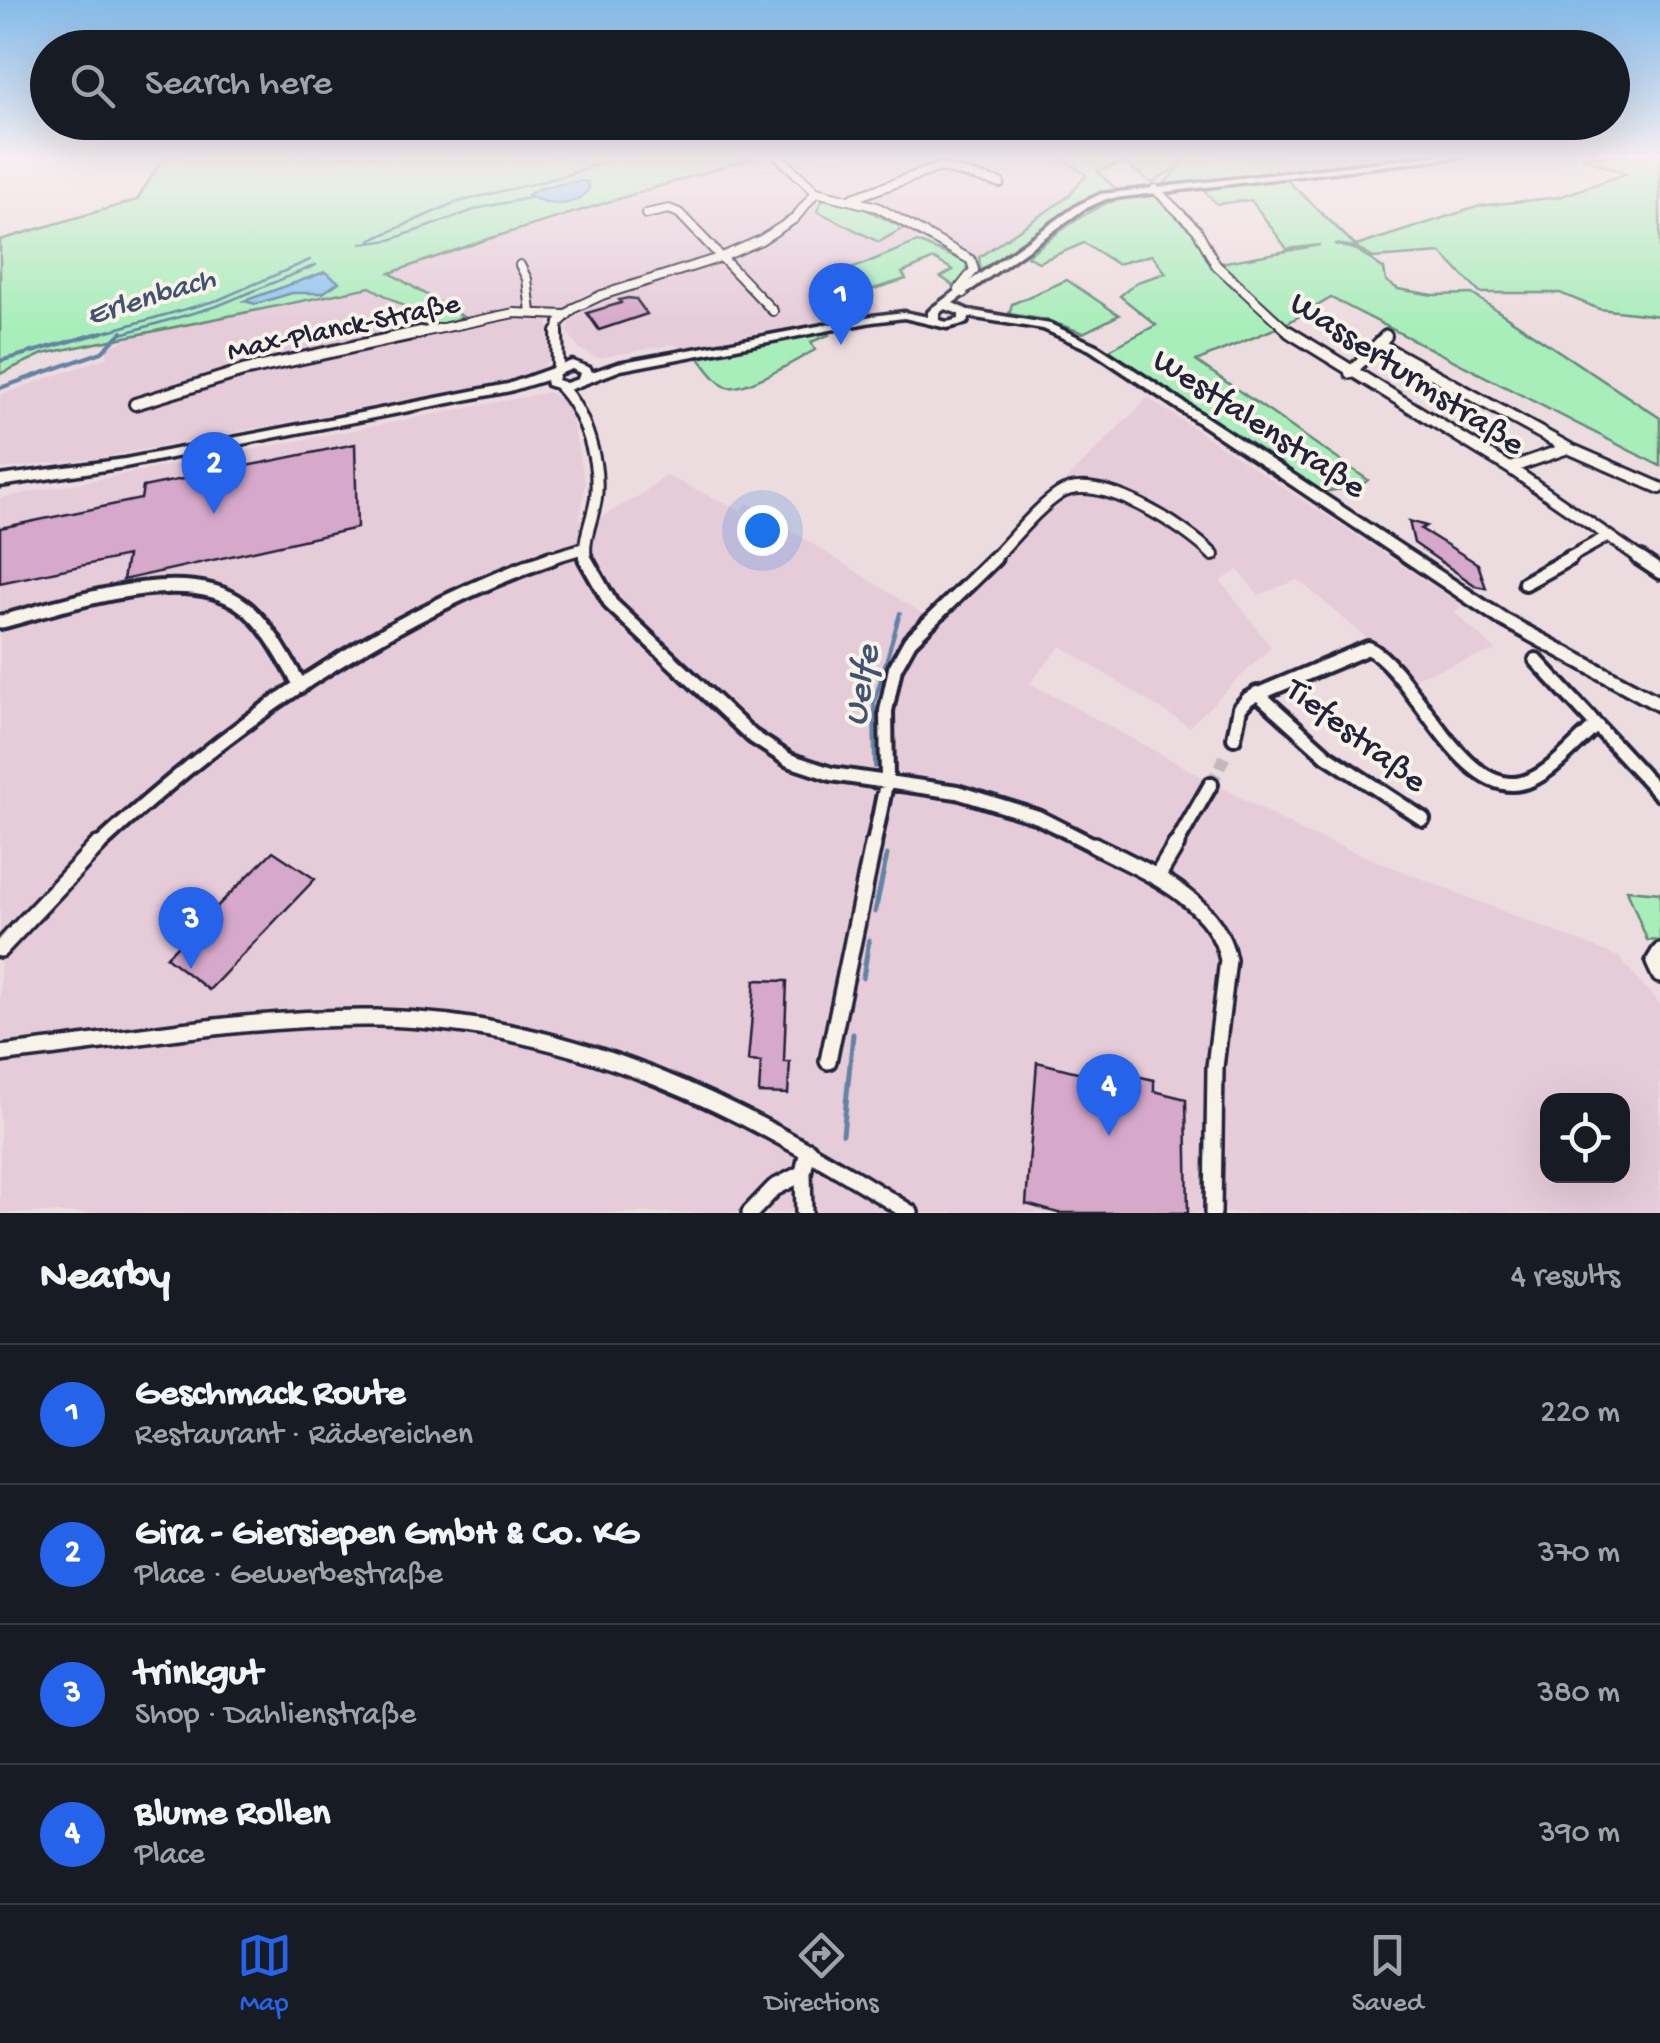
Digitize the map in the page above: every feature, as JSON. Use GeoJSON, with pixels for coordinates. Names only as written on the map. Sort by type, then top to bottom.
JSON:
{"type":"FeatureCollection","features":[{"type":"Feature","properties":{"kind":"main road"},"geometry":{"type":"LineString","coordinates":[[937,312],[947,325],[962,306],[1077,213]]}},
{"type":"Feature","properties":{"kind":"main road"},"geometry":{"type":"LineString","coordinates":[[0,481],[92,469],[618,366],[962,306]]}},
{"type":"Feature","properties":{"kind":"main road","name":"Westfalenstraße"},"geometry":{"type":"LineString","coordinates":[[962,306],[993,319],[1046,326],[1094,348],[1545,645],[1660,706]]}},
{"type":"Feature","properties":{"kind":"main road"},"geometry":{"type":"LineString","coordinates":[[556,378],[581,374]]}},
{"type":"Feature","properties":{"kind":"main road","name":"Westfalenstraße"},"geometry":{"type":"LineString","coordinates":[[1483,604],[1660,698]]}},
{"type":"Feature","properties":{"kind":"street"},"geometry":{"type":"LineString","coordinates":[[646,214],[660,213]]}},
{"type":"Feature","properties":{"kind":"street"},"geometry":{"type":"LineString","coordinates":[[678,213],[773,312]]}},
{"type":"Feature","properties":{"kind":"street"},"geometry":{"type":"LineString","coordinates":[[577,406],[556,378],[560,348],[557,330],[565,315],[593,298],[722,258],[799,213]]}},
{"type":"Feature","properties":{"kind":"street"},"geometry":{"type":"LineString","coordinates":[[886,213],[974,262],[971,274],[958,290],[962,306]]}},
{"type":"Feature","properties":{"kind":"street","name":"Wasserturmstraße"},"geometry":{"type":"LineString","coordinates":[[1179,213],[1197,230],[1216,265],[1282,326],[1350,373],[1510,468],[1660,572]]}},
{"type":"Feature","properties":{"kind":"street"},"geometry":{"type":"LineString","coordinates":[[520,265],[527,279],[531,312]]}},
{"type":"Feature","properties":{"kind":"street","name":"Max-Planck-Straße"},"geometry":{"type":"LineString","coordinates":[[134,404],[186,385],[316,354],[531,312],[565,315]]}},
{"type":"Feature","properties":{"kind":"street"},"geometry":{"type":"LineString","coordinates":[[1350,373],[1383,340],[1568,448],[1660,488]]}},
{"type":"Feature","properties":{"kind":"street"},"geometry":{"type":"LineString","coordinates":[[560,348],[581,374],[577,406],[597,489],[584,548],[595,583],[611,604],[769,749],[810,769],[957,792],[1024,812],[1080,835],[1157,877],[1208,916],[1225,942],[1228,960],[1211,1125],[1212,1213]]}},
{"type":"Feature","properties":{"kind":"street"},"geometry":{"type":"LineString","coordinates":[[1510,468],[1568,448]]}},
{"type":"Feature","properties":{"kind":"street"},"geometry":{"type":"LineString","coordinates":[[828,1061],[886,779],[890,684],[910,640],[1061,492],[1084,486],[1100,488],[1194,535],[1213,555]]}},
{"type":"Feature","properties":{"kind":"street"},"geometry":{"type":"LineString","coordinates":[[1525,583],[1608,536]]}},
{"type":"Feature","properties":{"kind":"street"},"geometry":{"type":"LineString","coordinates":[[0,949],[56,886],[110,836],[212,750],[301,686],[489,580],[584,548]]}},
{"type":"Feature","properties":{"kind":"street"},"geometry":{"type":"LineString","coordinates":[[0,622],[154,589],[205,590],[238,601],[301,686]]}},
{"type":"Feature","properties":{"kind":"street","name":"Tiefestraße"},"geometry":{"type":"LineString","coordinates":[[1234,738],[1240,708],[1257,694],[1368,648],[1388,662],[1427,716],[1477,769],[1504,782],[1525,782],[1596,726]]}},
{"type":"Feature","properties":{"kind":"street"},"geometry":{"type":"LineString","coordinates":[[1536,660],[1660,794]]}},
{"type":"Feature","properties":{"kind":"street","name":"Tiefestraße"},"geometry":{"type":"LineString","coordinates":[[1257,694],[1327,756],[1422,819]]}},
{"type":"Feature","properties":{"kind":"street"},"geometry":{"type":"LineString","coordinates":[[1157,877],[1210,784]]}},
{"type":"Feature","properties":{"kind":"street"},"geometry":{"type":"LineString","coordinates":[[1660,952],[1654,962],[1660,975]]}},
{"type":"Feature","properties":{"kind":"street"},"geometry":{"type":"LineString","coordinates":[[0,1054],[279,1024],[376,1018],[455,1023],[535,1036],[656,1072],[714,1097],[910,1213]]}},
{"type":"Feature","properties":{"kind":"street"},"geometry":{"type":"LineString","coordinates":[[804,1213],[803,1174],[808,1150]]}},
{"type":"Feature","properties":{"kind":"street"},"geometry":{"type":"LineString","coordinates":[[750,1213],[769,1190],[787,1178],[803,1174]]}},
{"type":"Feature","properties":{"kind":"shaded area"},"geometry":{"type":"Polygon","coordinates":[[[574,213],[1044,213],[979,257],[927,237],[849,269],[881,310],[681,349],[675,344],[598,358],[579,349],[568,333],[569,323],[585,308],[637,291],[631,284],[581,297],[549,319],[550,359],[534,375],[100,458],[0,469],[0,395],[108,357],[105,348],[138,335],[370,287],[438,325],[462,317],[389,273],[574,213]]]}},
{"type":"Feature","properties":{"kind":"shaded area"},"geometry":{"type":"Polygon","coordinates":[[[550,392],[566,401],[572,419],[585,484],[580,519],[601,517],[642,494],[665,475],[740,510],[748,503],[928,617],[1148,398],[1462,605],[1455,613],[1496,650],[1414,678],[1298,580],[1258,595],[1238,570],[1221,581],[1271,647],[1189,727],[1061,646],[1030,683],[1304,832],[1619,957],[1660,1005],[1660,1213],[0,1213],[0,498],[550,392]]]}},
{"type":"Feature","properties":{"kind":"green space"},"geometry":{"type":"Polygon","coordinates":[[[94,213],[574,213],[390,273],[463,317],[438,325],[370,287],[43,354],[0,374],[0,240],[94,213]]]}},
{"type":"Feature","properties":{"kind":"green space"},"geometry":{"type":"Polygon","coordinates":[[[820,213],[872,213],[903,228],[879,242],[820,213]]]}},
{"type":"Feature","properties":{"kind":"green space"},"geometry":{"type":"Polygon","coordinates":[[[1044,213],[1068,213],[981,275],[979,257],[1044,213]]]}},
{"type":"Feature","properties":{"kind":"green space"},"geometry":{"type":"Polygon","coordinates":[[[1089,213],[1176,213],[1192,229],[1208,261],[1279,327],[1196,361],[1368,480],[1360,486],[1323,492],[1109,350],[1156,325],[1120,296],[1137,282],[1166,273],[1152,255],[1117,264],[1084,243],[1039,262],[1027,256],[1089,213]]]}},
{"type":"Feature","properties":{"kind":"green space"},"geometry":{"type":"Polygon","coordinates":[[[1260,213],[1321,213],[1356,246],[1460,213],[1660,213],[1660,316],[1599,309],[1560,293],[1480,293],[1441,253],[1373,258],[1356,247],[1334,244],[1357,250],[1384,269],[1386,281],[1398,289],[1433,295],[1472,294],[1660,418],[1660,466],[1331,298],[1284,325],[1220,263],[1320,245],[1287,249],[1260,213]]]}},
{"type":"Feature","properties":{"kind":"green space"},"geometry":{"type":"Polygon","coordinates":[[[917,242],[966,262],[968,274],[954,286],[941,277],[953,270],[934,259],[902,273],[906,279],[867,291],[851,269],[917,242]]]}},
{"type":"Feature","properties":{"kind":"green space"},"geometry":{"type":"Polygon","coordinates":[[[1067,280],[1119,315],[1083,333],[1047,320],[1009,314],[1012,304],[1067,280]]]}},
{"type":"Feature","properties":{"kind":"green space"},"geometry":{"type":"Polygon","coordinates":[[[827,332],[829,335],[811,342],[815,350],[746,385],[727,387],[699,358],[827,332]]]}},
{"type":"Feature","properties":{"kind":"green space"},"geometry":{"type":"Polygon","coordinates":[[[1627,890],[1660,893],[1660,941],[1647,940],[1627,890]]]}},
{"type":"Feature","properties":{"kind":"water"},"geometry":{"type":"Polygon","coordinates":[[[325,272],[339,282],[323,293],[292,293],[256,304],[244,301],[325,272]]]}},
{"type":"Feature","properties":{"kind":"building"},"geometry":{"type":"Polygon","coordinates":[[[636,299],[647,314],[599,330],[587,313],[621,303],[619,300],[636,299]]]}},
{"type":"Feature","properties":{"kind":"building"},"geometry":{"type":"Polygon","coordinates":[[[355,444],[357,528],[123,580],[127,556],[0,583],[0,528],[141,499],[143,487],[355,444]]]}},
{"type":"Feature","properties":{"kind":"building"},"geometry":{"type":"Polygon","coordinates":[[[1409,521],[1426,526],[1421,529],[1478,564],[1486,588],[1476,586],[1414,543],[1409,521]]]}},
{"type":"Feature","properties":{"kind":"building"},"geometry":{"type":"Polygon","coordinates":[[[273,851],[315,879],[209,990],[166,957],[273,851]]]}},
{"type":"Feature","properties":{"kind":"building"},"geometry":{"type":"Polygon","coordinates":[[[755,980],[787,981],[784,1062],[790,1062],[788,1094],[759,1093],[761,1062],[748,1061],[755,980]]]}},
{"type":"Feature","properties":{"kind":"building"},"geometry":{"type":"Polygon","coordinates":[[[1037,1062],[1137,1087],[1137,1076],[1154,1080],[1154,1091],[1186,1099],[1188,1213],[1058,1213],[1026,1204],[1037,1062]]]}},
{"type":"Feature","properties":{"kind":"waterway","name":"Erlenbach"},"geometry":{"type":"LineString","coordinates":[[369,241],[433,213]]}},
{"type":"Feature","properties":{"kind":"waterway"},"geometry":{"type":"LineString","coordinates":[[361,244],[390,240],[467,213]]}},
{"type":"Feature","properties":{"kind":"waterway","name":"Erlenbach"},"geometry":{"type":"LineString","coordinates":[[94,335],[218,300],[310,260]]}},
{"type":"Feature","properties":{"kind":"waterway"},"geometry":{"type":"LineString","coordinates":[[119,335],[217,306],[316,265]]}},
{"type":"Feature","properties":{"kind":"waterway","name":"Erlenbach"},"geometry":{"type":"LineString","coordinates":[[0,361],[103,332]]}},
{"type":"Feature","properties":{"kind":"waterway"},"geometry":{"type":"LineString","coordinates":[[0,388],[102,352],[119,335]]}},
{"type":"Feature","properties":{"kind":"waterway","name":"Uelfe"},"geometry":{"type":"LineString","coordinates":[[875,767],[874,703],[900,613]]}},
{"type":"Feature","properties":{"kind":"waterway","name":"Uelfe"},"geometry":{"type":"LineString","coordinates":[[875,912],[887,855]]}},
{"type":"Feature","properties":{"kind":"waterway","name":"Uelfe"},"geometry":{"type":"LineString","coordinates":[[863,978],[869,940]]}},
{"type":"Feature","properties":{"kind":"waterway","name":"Uelfe"},"geometry":{"type":"LineString","coordinates":[[843,1134],[853,1034]]}},
{"type":"Feature","properties":{"kind":"tunnel"},"geometry":{"type":"LineString","coordinates":[[1211,784],[1226,754]]}},
{"type":"Feature","properties":{"kind":"place","name":"Geschmack Route"},"geometry":{"type":"Point","coordinates":[841,345]}},
{"type":"Feature","properties":{"kind":"place","name":"Gira - Giersiepen GmbH & Co. KG"},"geometry":{"type":"Point","coordinates":[214,514]}},
{"type":"Feature","properties":{"kind":"place","name":"trinkgut"},"geometry":{"type":"Point","coordinates":[191,969]}},
{"type":"Feature","properties":{"kind":"place","name":"Blume Rollen"},"geometry":{"type":"Point","coordinates":[1109,1136]}}]}
